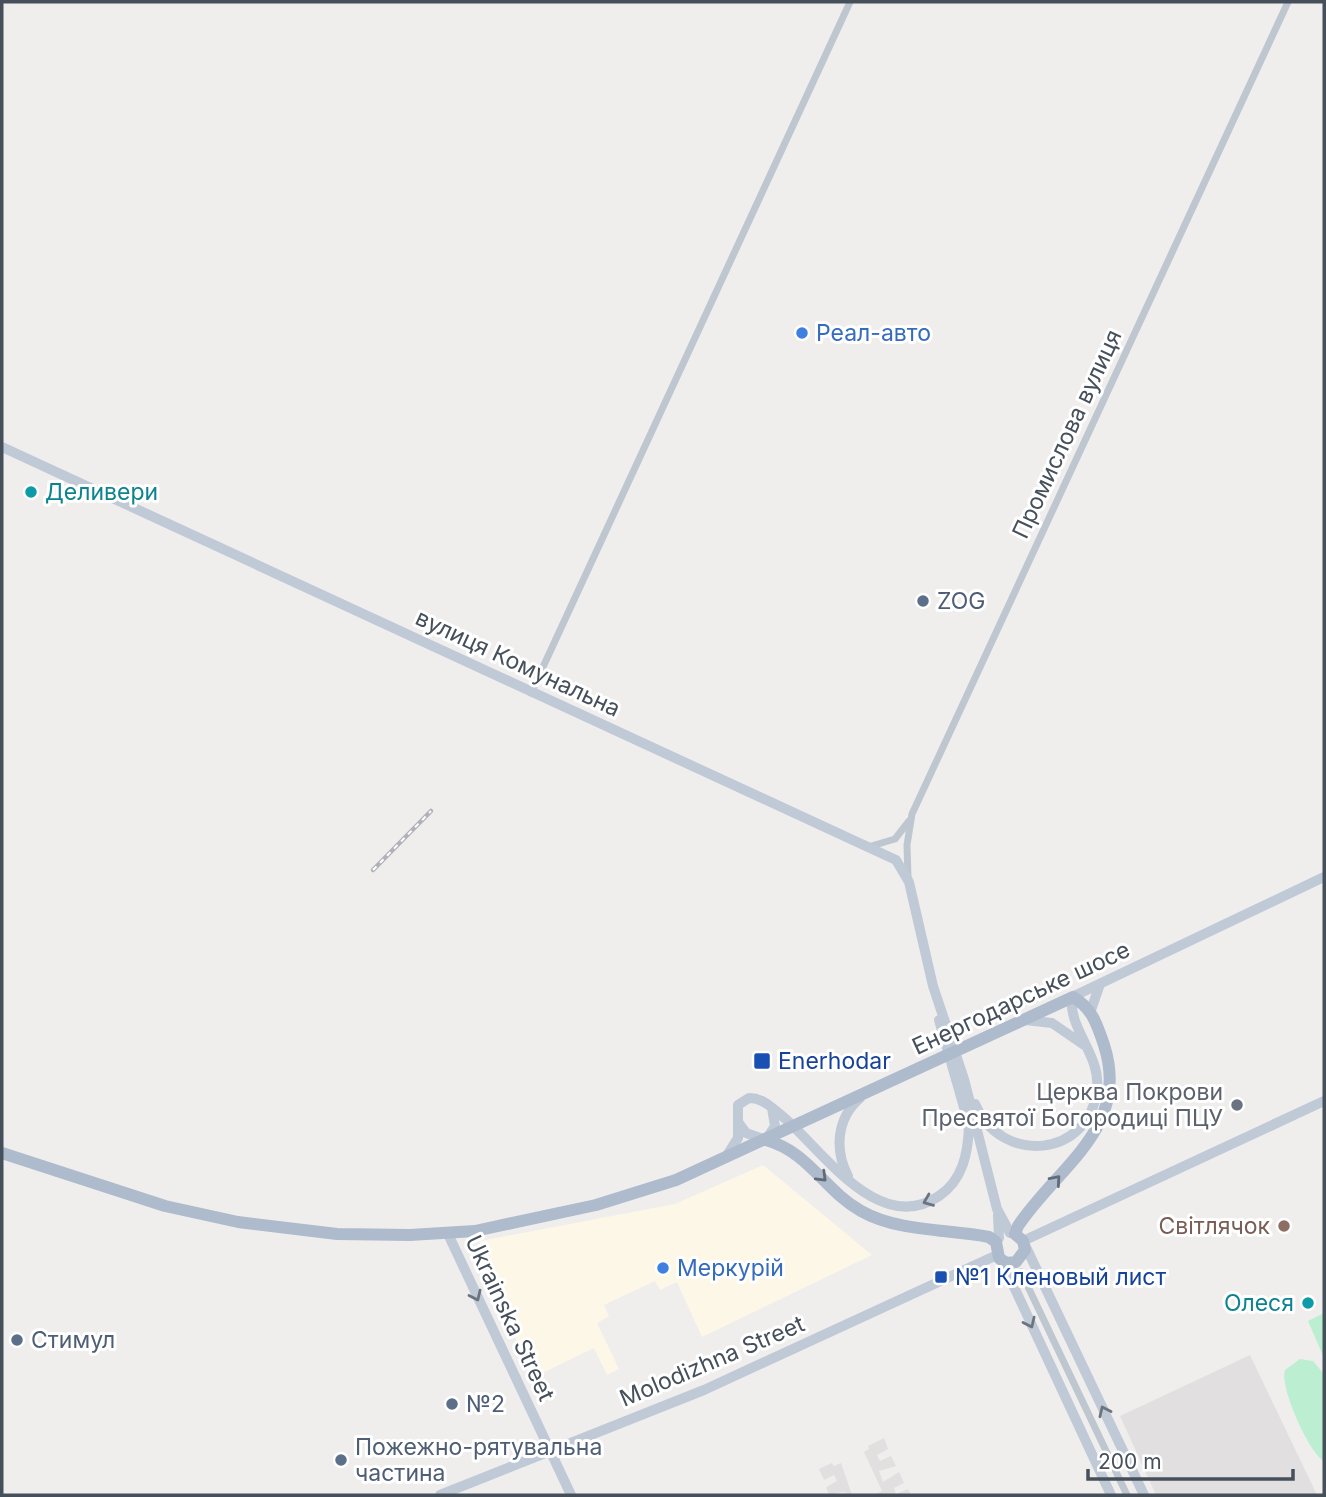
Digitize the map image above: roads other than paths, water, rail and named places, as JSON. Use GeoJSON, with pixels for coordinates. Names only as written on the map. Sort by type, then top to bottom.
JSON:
{"type":"FeatureCollection","features":[{"type":"Feature","properties":{"kind":"main road"},"geometry":{"type":"LineString","coordinates":[[766,1140],[786,1146],[797,1154],[843,1197],[869,1215],[895,1223],[989,1237],[1008,1244],[1028,1212],[1093,1135],[1108,1107],[1108,1062],[1093,1015],[1073,997]]}},
{"type":"Feature","properties":{"kind":"main road","name":"Енергодарське шосе"},"geometry":{"type":"LineString","coordinates":[[2,1153],[165,1206],[238,1222],[337,1234],[448,1234],[541,1218],[618,1199],[676,1180],[862,1097],[1073,997]]}},
{"type":"Feature","properties":{"kind":"street"},"geometry":{"type":"LineString","coordinates":[[531,693],[850,2]]}},
{"type":"Feature","properties":{"kind":"street","name":"Промислова вулиця"},"geometry":{"type":"LineString","coordinates":[[910,888],[907,857],[912,814],[1288,2]]}},
{"type":"Feature","properties":{"kind":"street","name":"вулиця Комунальна"},"geometry":{"type":"LineString","coordinates":[[2,447],[895,860],[905,871],[933,986]]}},
{"type":"Feature","properties":{"kind":"street"},"geometry":{"type":"LineString","coordinates":[[867,847],[895,839],[912,814]]}},
{"type":"Feature","properties":{"kind":"street","name":"Енергодарське шосе"},"geometry":{"type":"LineString","coordinates":[[1073,997],[1324,877]]}},
{"type":"Feature","properties":{"kind":"street"},"geometry":{"type":"LineString","coordinates":[[1078,1026],[1093,1015],[1100,984]]}},
{"type":"Feature","properties":{"kind":"street"},"geometry":{"type":"LineString","coordinates":[[933,986],[979,1115],[995,1133],[1020,1145],[1046,1146],[1070,1136],[1090,1113],[1098,1083],[1091,1055],[1072,1007],[1073,997]]}},
{"type":"Feature","properties":{"kind":"street"},"geometry":{"type":"LineString","coordinates":[[933,986],[944,1044],[969,1126],[988,1176]]}},
{"type":"Feature","properties":{"kind":"street"},"geometry":{"type":"LineString","coordinates":[[1025,1020],[1045,1021],[1060,1026],[1079,1040],[1091,1055]]}},
{"type":"Feature","properties":{"kind":"street"},"geometry":{"type":"LineString","coordinates":[[964,1079],[1008,1244],[1111,1495]]}},
{"type":"Feature","properties":{"kind":"street"},"geometry":{"type":"LineString","coordinates":[[854,1184],[843,1165],[839,1136],[848,1112],[862,1097]]}},
{"type":"Feature","properties":{"kind":"street"},"geometry":{"type":"LineString","coordinates":[[724,1160],[738,1138],[737,1109],[745,1099],[758,1099],[795,1127],[854,1184],[883,1203],[909,1206],[938,1197],[960,1172],[967,1154],[969,1126]]}},
{"type":"Feature","properties":{"kind":"street","name":"Molodizhna Street"},"geometry":{"type":"LineString","coordinates":[[440,1495],[704,1390],[1008,1244],[1324,1101]]}},
{"type":"Feature","properties":{"kind":"street"},"geometry":{"type":"LineString","coordinates":[[737,1120],[746,1133],[766,1140],[775,1126],[772,1108]]}},
{"type":"Feature","properties":{"kind":"street"},"geometry":{"type":"LineString","coordinates":[[797,1154],[811,1143]]}},
{"type":"Feature","properties":{"kind":"street"},"geometry":{"type":"LineString","coordinates":[[960,1172],[974,1168],[988,1176]]}},
{"type":"Feature","properties":{"kind":"street","name":"Ukrainska Street"},"geometry":{"type":"LineString","coordinates":[[448,1234],[571,1495]]}},
{"type":"Feature","properties":{"kind":"street"},"geometry":{"type":"LineString","coordinates":[[1008,1244],[1144,1495]]}},
{"type":"Feature","properties":{"kind":"street"},"geometry":{"type":"LineString","coordinates":[[1021,1272],[1127,1495]]}},
{"type":"Feature","properties":{"kind":"railway"},"geometry":{"type":"LineString","coordinates":[[373,870],[431,811]]}},
{"type":"Feature","properties":{"kind":"place","name":"Реал-авто"},"geometry":{"type":"Point","coordinates":[802,333]}},
{"type":"Feature","properties":{"kind":"place","name":"Деливери"},"geometry":{"type":"Point","coordinates":[31,492]}},
{"type":"Feature","properties":{"kind":"place","name":"ZOG"},"geometry":{"type":"Point","coordinates":[923,601]}},
{"type":"Feature","properties":{"kind":"place","name":"Enerhodar"},"geometry":{"type":"Point","coordinates":[762,1061]}},
{"type":"Feature","properties":{"kind":"place","name":"Церква Покрови Пресвятої Богородиці ПЦУ"},"geometry":{"type":"Point","coordinates":[1237,1105]}},
{"type":"Feature","properties":{"kind":"place","name":"Світлячок"},"geometry":{"type":"Point","coordinates":[1284,1226]}},
{"type":"Feature","properties":{"kind":"place","name":"Меркурій"},"geometry":{"type":"Point","coordinates":[663,1268]}},
{"type":"Feature","properties":{"kind":"place","name":"№1 Кленовый лист"},"geometry":{"type":"Point","coordinates":[941,1277]}},
{"type":"Feature","properties":{"kind":"place","name":"Олеся"},"geometry":{"type":"Point","coordinates":[1308,1303]}},
{"type":"Feature","properties":{"kind":"place","name":"Стимул"},"geometry":{"type":"Point","coordinates":[17,1340]}},
{"type":"Feature","properties":{"kind":"place","name":"№2"},"geometry":{"type":"Point","coordinates":[452,1404]}},
{"type":"Feature","properties":{"kind":"place","name":"Пожежно-рятувальна частина"},"geometry":{"type":"Point","coordinates":[341,1460]}}]}
